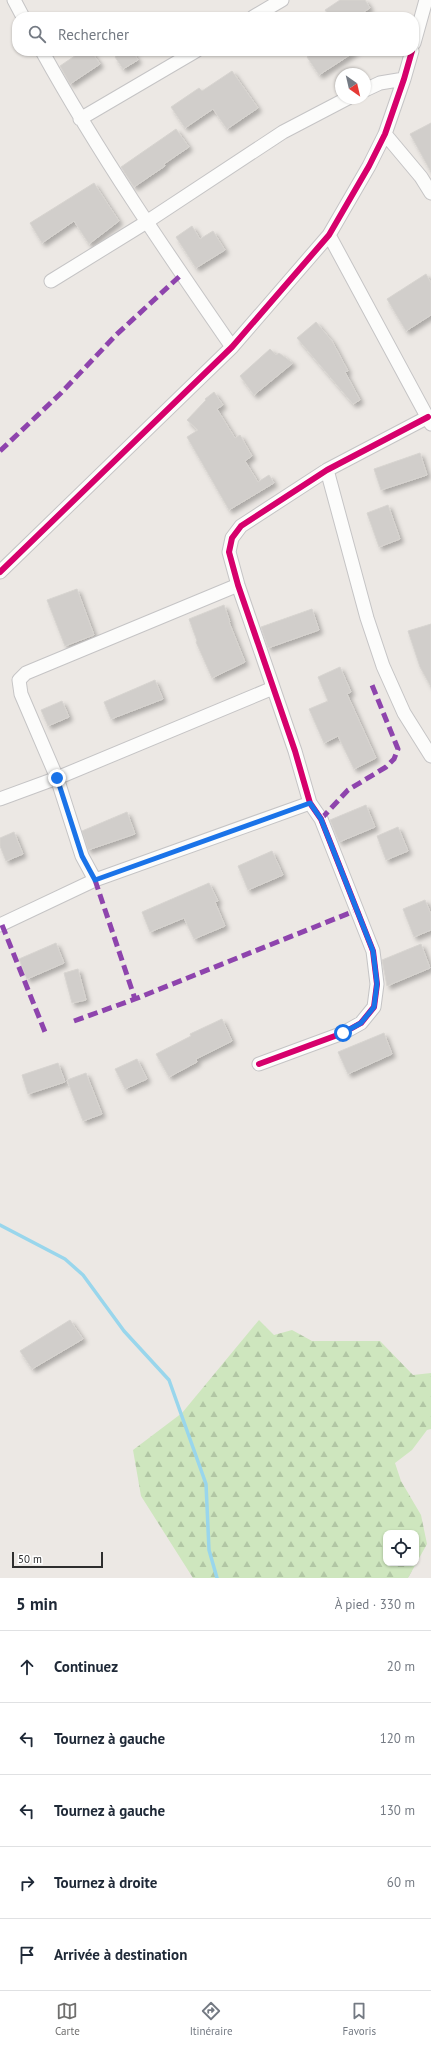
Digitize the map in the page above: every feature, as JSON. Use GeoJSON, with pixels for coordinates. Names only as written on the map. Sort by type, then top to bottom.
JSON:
{"type":"FeatureCollection","features":[{"type":"Feature","properties":{"kind":"street"},"geometry":{"type":"LineString","coordinates":[[14,0],[20,12]]}},
{"type":"Feature","properties":{"kind":"street"},"geometry":{"type":"LineString","coordinates":[[262,12],[282,0]]}},
{"type":"Feature","properties":{"kind":"street"},"geometry":{"type":"LineString","coordinates":[[419,25],[426,0]]}},
{"type":"Feature","properties":{"kind":"street"},"geometry":{"type":"LineString","coordinates":[[45,56],[80,119],[145,223],[232,347]]}},
{"type":"Feature","properties":{"kind":"street"},"geometry":{"type":"LineString","coordinates":[[80,119],[187,56]]}},
{"type":"Feature","properties":{"kind":"street"},"geometry":{"type":"LineString","coordinates":[[0,572],[232,347],[329,235],[369,166],[384,134],[411,56]]}},
{"type":"Feature","properties":{"kind":"street"},"geometry":{"type":"LineString","coordinates":[[371,87],[380,83],[404,78]]}},
{"type":"Feature","properties":{"kind":"street"},"geometry":{"type":"LineString","coordinates":[[51,281],[145,223],[283,132],[337,104]]}},
{"type":"Feature","properties":{"kind":"street"},"geometry":{"type":"LineString","coordinates":[[384,134],[421,176],[431,193]]}},
{"type":"Feature","properties":{"kind":"street"},"geometry":{"type":"LineString","coordinates":[[260,1064],[343,1033],[361,1023],[374,1007],[377,984],[373,951],[321,819],[310,803],[295,751],[272,688],[238,585],[229,552],[232,538],[241,526],[327,470],[429,421],[329,235]]}},
{"type":"Feature","properties":{"kind":"street"},"geometry":{"type":"LineString","coordinates":[[327,470],[367,618],[384,666],[404,713],[431,754]]}},
{"type":"Feature","properties":{"kind":"street"},"geometry":{"type":"LineString","coordinates":[[95,880],[82,856],[57,778],[20,694],[19,680],[26,673],[238,585]]}},
{"type":"Feature","properties":{"kind":"street"},"geometry":{"type":"LineString","coordinates":[[0,799],[57,778],[272,688]]}},
{"type":"Feature","properties":{"kind":"street"},"geometry":{"type":"LineString","coordinates":[[0,925],[95,880],[310,803]]}},
{"type":"Feature","properties":{"kind":"green space"},"geometry":{"type":"Polygon","coordinates":[[[259,1320],[274,1335],[292,1330],[312,1341],[380,1341],[413,1375],[431,1373],[431,1429],[427,1430],[412,1450],[395,1463],[401,1481],[421,1515],[427,1544],[419,1558],[419,1530],[383,1530],[383,1566],[415,1566],[408,1578],[193,1578],[141,1496],[133,1450],[182,1413],[259,1320]]]}},
{"type":"Feature","properties":{"kind":"building"},"geometry":{"type":"Polygon","coordinates":[[[340,0],[365,0],[370,8],[364,12],[326,12],[325,10],[340,0]]]}},
{"type":"Feature","properties":{"kind":"building"},"geometry":{"type":"Polygon","coordinates":[[[75,56],[94,56],[100,64],[70,84],[60,66],[75,56]]]}},
{"type":"Feature","properties":{"kind":"building"},"geometry":{"type":"Polygon","coordinates":[[[135,56],[138,60],[123,69],[115,57],[135,56]]]}},
{"type":"Feature","properties":{"kind":"building"},"geometry":{"type":"Polygon","coordinates":[[[308,56],[348,56],[319,75],[307,57],[308,56]]]}},
{"type":"Feature","properties":{"kind":"building"},"geometry":{"type":"Polygon","coordinates":[[[232,71],[258,108],[227,129],[213,109],[185,128],[171,107],[199,88],[202,91],[232,71]]]}},
{"type":"Feature","properties":{"kind":"building"},"geometry":{"type":"Polygon","coordinates":[[[431,123],[431,172],[410,134],[431,123]]]}},
{"type":"Feature","properties":{"kind":"building"},"geometry":{"type":"Polygon","coordinates":[[[176,129],[189,147],[164,164],[165,166],[134,187],[121,167],[176,129]]]}},
{"type":"Feature","properties":{"kind":"building"},"geometry":{"type":"Polygon","coordinates":[[[94,183],[119,221],[89,244],[74,221],[42,243],[30,223],[94,183]]]}},
{"type":"Feature","properties":{"kind":"building"},"geometry":{"type":"Polygon","coordinates":[[[192,226],[200,239],[213,231],[225,250],[196,268],[176,237],[192,226]]]}},
{"type":"Feature","properties":{"kind":"building"},"geometry":{"type":"Polygon","coordinates":[[[426,274],[431,283],[431,315],[406,331],[387,299],[426,274]]]}},
{"type":"Feature","properties":{"kind":"building"},"geometry":{"type":"Polygon","coordinates":[[[316,322],[332,341],[348,371],[345,372],[360,400],[353,404],[297,338],[316,322]]]}},
{"type":"Feature","properties":{"kind":"building"},"geometry":{"type":"Polygon","coordinates":[[[270,349],[276,355],[279,353],[293,363],[254,395],[240,376],[270,349]]]}},
{"type":"Feature","properties":{"kind":"building"},"geometry":{"type":"Polygon","coordinates":[[[214,392],[223,405],[217,409],[235,438],[240,435],[252,456],[245,461],[258,482],[269,475],[274,483],[229,510],[187,437],[198,430],[187,420],[206,400],[205,399],[214,392]]]}},
{"type":"Feature","properties":{"kind":"building"},"geometry":{"type":"Polygon","coordinates":[[[420,453],[427,475],[381,490],[374,469],[420,453]]]}},
{"type":"Feature","properties":{"kind":"building"},"geometry":{"type":"Polygon","coordinates":[[[388,505],[400,539],[379,547],[367,513],[388,505]]]}},
{"type":"Feature","properties":{"kind":"building"},"geometry":{"type":"Polygon","coordinates":[[[77,589],[94,635],[65,646],[47,600],[77,589]]]}},
{"type":"Feature","properties":{"kind":"building"},"geometry":{"type":"Polygon","coordinates":[[[224,605],[245,662],[212,678],[196,642],[197,641],[189,619],[224,605]]]}},
{"type":"Feature","properties":{"kind":"building"},"geometry":{"type":"Polygon","coordinates":[[[312,609],[319,630],[268,648],[261,627],[312,609]]]}},
{"type":"Feature","properties":{"kind":"building"},"geometry":{"type":"Polygon","coordinates":[[[431,624],[431,687],[420,667],[408,631],[431,624]]]}},
{"type":"Feature","properties":{"kind":"building"},"geometry":{"type":"Polygon","coordinates":[[[340,667],[351,692],[347,694],[376,758],[354,769],[338,736],[324,743],[309,709],[328,701],[318,677],[340,667]]]}},
{"type":"Feature","properties":{"kind":"building"},"geometry":{"type":"Polygon","coordinates":[[[155,680],[163,699],[111,719],[104,702],[155,680]]]}},
{"type":"Feature","properties":{"kind":"building"},"geometry":{"type":"Polygon","coordinates":[[[62,701],[69,717],[48,726],[41,710],[62,701]]]}},
{"type":"Feature","properties":{"kind":"building"},"geometry":{"type":"Polygon","coordinates":[[[366,805],[375,827],[339,842],[330,820],[366,805]]]}},
{"type":"Feature","properties":{"kind":"building"},"geometry":{"type":"Polygon","coordinates":[[[127,812],[135,834],[88,850],[82,831],[127,812]]]}},
{"type":"Feature","properties":{"kind":"building"},"geometry":{"type":"Polygon","coordinates":[[[398,827],[408,851],[386,860],[377,836],[398,827]]]}},
{"type":"Feature","properties":{"kind":"building"},"geometry":{"type":"Polygon","coordinates":[[[14,832],[23,854],[6,861],[0,846],[0,838],[14,832]]]}},
{"type":"Feature","properties":{"kind":"building"},"geometry":{"type":"Polygon","coordinates":[[[272,851],[283,875],[248,890],[238,866],[272,851]]]}},
{"type":"Feature","properties":{"kind":"building"},"geometry":{"type":"Polygon","coordinates":[[[209,883],[218,901],[215,902],[225,926],[194,939],[184,918],[150,932],[142,912],[209,883]]]}},
{"type":"Feature","properties":{"kind":"building"},"geometry":{"type":"Polygon","coordinates":[[[425,900],[431,914],[431,930],[414,937],[403,909],[425,900]]]}},
{"type":"Feature","properties":{"kind":"building"},"geometry":{"type":"Polygon","coordinates":[[[56,943],[64,963],[27,979],[19,959],[56,943]]]}},
{"type":"Feature","properties":{"kind":"building"},"geometry":{"type":"Polygon","coordinates":[[[421,944],[430,968],[387,986],[382,960],[421,944]]]}},
{"type":"Feature","properties":{"kind":"building"},"geometry":{"type":"Polygon","coordinates":[[[78,969],[86,1000],[72,1003],[64,973],[78,969]]]}},
{"type":"Feature","properties":{"kind":"building"},"geometry":{"type":"Polygon","coordinates":[[[222,1019],[232,1041],[196,1059],[197,1062],[169,1077],[156,1054],[191,1036],[190,1034],[222,1019]]]}},
{"type":"Feature","properties":{"kind":"building"},"geometry":{"type":"Polygon","coordinates":[[[384,1033],[392,1054],[348,1074],[338,1052],[384,1033]]]}},
{"type":"Feature","properties":{"kind":"building"},"geometry":{"type":"Polygon","coordinates":[[[137,1059],[147,1079],[125,1089],[115,1069],[137,1059]]]}},
{"type":"Feature","properties":{"kind":"building"},"geometry":{"type":"Polygon","coordinates":[[[58,1063],[65,1082],[28,1094],[22,1075],[58,1063]]]}},
{"type":"Feature","properties":{"kind":"building"},"geometry":{"type":"Polygon","coordinates":[[[86,1073],[102,1114],[83,1121],[67,1080],[86,1073]]]}},
{"type":"Feature","properties":{"kind":"building"},"geometry":{"type":"Polygon","coordinates":[[[70,1320],[83,1339],[32,1369],[20,1351],[70,1320]]]}},
{"type":"Feature","properties":{"kind":"waterway"},"geometry":{"type":"LineString","coordinates":[[0,1225],[65,1259],[83,1275],[124,1331],[169,1380],[206,1484],[209,1550],[217,1578]]}},
{"type":"Feature","properties":{"kind":"marked path"},"geometry":{"type":"LineString","coordinates":[[0,451],[61,393],[116,335],[181,275]]}},
{"type":"Feature","properties":{"kind":"marked path"},"geometry":{"type":"LineString","coordinates":[[321,819],[348,790],[386,767],[394,759],[398,749],[372,685]]}},
{"type":"Feature","properties":{"kind":"marked path"},"geometry":{"type":"LineString","coordinates":[[95,880],[135,999]]}},
{"type":"Feature","properties":{"kind":"marked path"},"geometry":{"type":"LineString","coordinates":[[74,1021],[135,999],[357,910]]}},
{"type":"Feature","properties":{"kind":"marked path"},"geometry":{"type":"LineString","coordinates":[[2,925],[45,1032]]}},
{"type":"Feature","properties":{"kind":"cycle path"},"geometry":{"type":"LineString","coordinates":[[0,572],[232,347],[329,235],[369,166],[385,134],[411,56]]}},
{"type":"Feature","properties":{"kind":"cycle path"},"geometry":{"type":"LineString","coordinates":[[259,1064],[343,1033],[361,1023],[374,1007],[377,984],[373,951],[321,819],[310,803],[295,751],[238,585],[229,552],[232,538],[241,526],[327,470],[428,417]]}},
{"type":"Feature","properties":{"kind":"route"},"geometry":{"type":"LineString","coordinates":[[57,778],[82,856],[95,880],[310,803],[321,819],[373,951],[377,984],[374,1007],[361,1023],[343,1033]]}}]}
